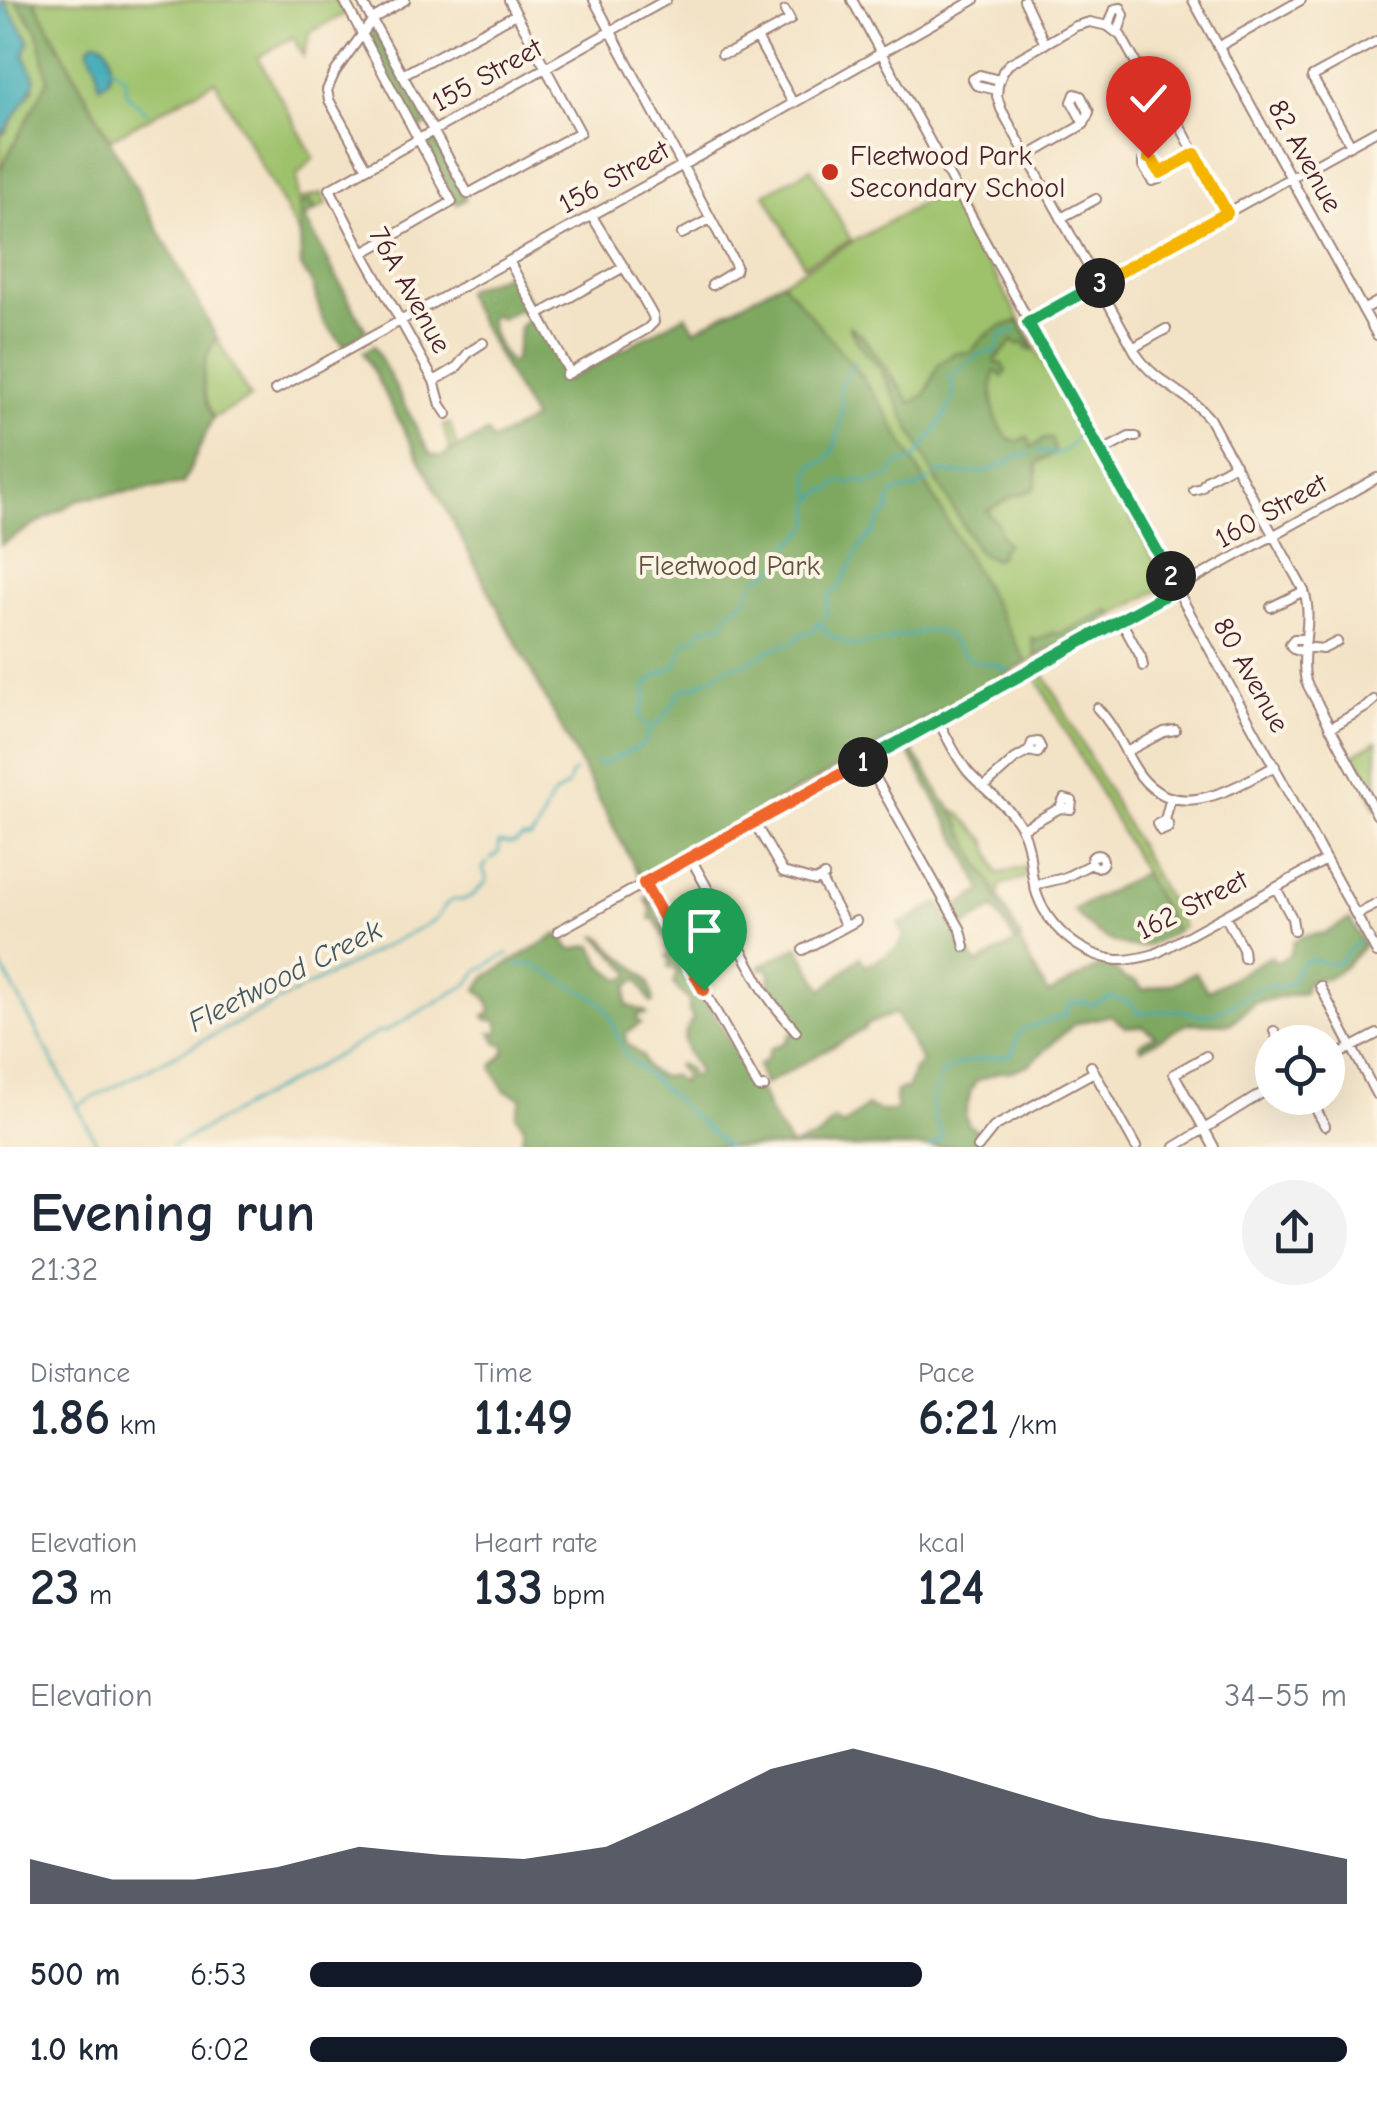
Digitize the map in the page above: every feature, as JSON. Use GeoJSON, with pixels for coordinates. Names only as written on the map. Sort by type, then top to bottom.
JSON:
{"type":"FeatureCollection","features":[{"type":"Feature","properties":{"kind":"street"},"geometry":{"type":"LineString","coordinates":[[344,0],[452,202],[363,253]]}},
{"type":"Feature","properties":{"kind":"street"},"geometry":{"type":"LineString","coordinates":[[361,0],[468,194],[580,132],[509,0]]}},
{"type":"Feature","properties":{"kind":"street"},"geometry":{"type":"LineString","coordinates":[[367,168],[327,92],[335,72],[372,20],[405,0]]}},
{"type":"Feature","properties":{"kind":"street"},"geometry":{"type":"LineString","coordinates":[[594,0],[736,266],[732,274],[712,286]]}},
{"type":"Feature","properties":{"kind":"street","name":"155 Street"},"geometry":{"type":"LineString","coordinates":[[330,189],[666,0]]}},
{"type":"Feature","properties":{"kind":"street","name":"80 Avenue"},"geometry":{"type":"LineString","coordinates":[[852,0],[1377,952]]}},
{"type":"Feature","properties":{"kind":"street","name":"156 Street"},"geometry":{"type":"LineString","coordinates":[[275,390],[974,0]]}},
{"type":"Feature","properties":{"kind":"street"},"geometry":{"type":"LineString","coordinates":[[1024,0],[1044,44]]}},
{"type":"Feature","properties":{"kind":"street","name":"82 Avenue"},"geometry":{"type":"LineString","coordinates":[[1193,0],[1377,335]]}},
{"type":"Feature","properties":{"kind":"street"},"geometry":{"type":"LineString","coordinates":[[1218,46],[1288,3],[1302,0]]}},
{"type":"Feature","properties":{"kind":"street"},"geometry":{"type":"LineString","coordinates":[[1108,26],[1115,9],[1122,8],[1118,32]]}},
{"type":"Feature","properties":{"kind":"street"},"geometry":{"type":"LineString","coordinates":[[722,54],[790,20],[785,11]]}},
{"type":"Feature","properties":{"kind":"street"},"geometry":{"type":"LineString","coordinates":[[402,75],[516,14]]}},
{"type":"Feature","properties":{"kind":"street"},"geometry":{"type":"LineString","coordinates":[[1227,213],[1179,124],[1147,83],[1118,32],[1097,22],[1083,23],[1009,64],[998,85],[1001,109],[1132,348],[1154,376],[1202,410],[1214,424],[1304,591],[1309,610],[1304,646],[1306,682],[1377,815]]}},
{"type":"Feature","properties":{"kind":"street"},"geometry":{"type":"LineString","coordinates":[[757,38],[793,102]]}},
{"type":"Feature","properties":{"kind":"street"},"geometry":{"type":"LineString","coordinates":[[1351,144],[1312,77],[1377,41]]}},
{"type":"Feature","properties":{"kind":"street"},"geometry":{"type":"LineString","coordinates":[[1027,156],[1084,124],[1089,114],[1080,95],[1073,96],[1072,102],[1084,124]]}},
{"type":"Feature","properties":{"kind":"street"},"geometry":{"type":"LineString","coordinates":[[1028,323],[1377,130]]}},
{"type":"Feature","properties":{"kind":"street"},"geometry":{"type":"LineString","coordinates":[[1160,173],[1195,154]]}},
{"type":"Feature","properties":{"kind":"street","name":"76A Avenue"},"geometry":{"type":"LineString","coordinates":[[330,189],[434,381],[447,414]]}},
{"type":"Feature","properties":{"kind":"street"},"geometry":{"type":"LineString","coordinates":[[1061,218],[1096,199]]}},
{"type":"Feature","properties":{"kind":"street"},"geometry":{"type":"LineString","coordinates":[[509,262],[568,374],[653,324],[653,316],[592,216]]}},
{"type":"Feature","properties":{"kind":"street"},"geometry":{"type":"LineString","coordinates":[[682,234],[710,218]]}},
{"type":"Feature","properties":{"kind":"street"},"geometry":{"type":"LineString","coordinates":[[538,315],[624,267]]}},
{"type":"Feature","properties":{"kind":"street"},"geometry":{"type":"LineString","coordinates":[[1363,310],[1377,302]]}},
{"type":"Feature","properties":{"kind":"street"},"geometry":{"type":"LineString","coordinates":[[1132,348],[1166,329]]}},
{"type":"Feature","properties":{"kind":"street"},"geometry":{"type":"LineString","coordinates":[[434,381],[483,344]]}},
{"type":"Feature","properties":{"kind":"street"},"geometry":{"type":"LineString","coordinates":[[1101,452],[1129,436],[1136,437]]}},
{"type":"Feature","properties":{"kind":"street"},"geometry":{"type":"LineString","coordinates":[[1194,490],[1236,464]]}},
{"type":"Feature","properties":{"kind":"street","name":"160 Street"},"geometry":{"type":"LineString","coordinates":[[558,931],[1377,478]]}},
{"type":"Feature","properties":{"kind":"street"},"geometry":{"type":"LineString","coordinates":[[1270,607],[1304,591]]}},
{"type":"Feature","properties":{"kind":"street"},"geometry":{"type":"LineString","coordinates":[[1120,619],[1142,666]]}},
{"type":"Feature","properties":{"kind":"street"},"geometry":{"type":"LineString","coordinates":[[1304,646],[1323,649],[1337,642]]}},
{"type":"Feature","properties":{"kind":"street"},"geometry":{"type":"LineString","coordinates":[[1330,728],[1374,700]]}},
{"type":"Feature","properties":{"kind":"street"},"geometry":{"type":"LineString","coordinates":[[1096,708],[1110,723],[1143,779],[1171,798],[1214,796],[1275,766]]}},
{"type":"Feature","properties":{"kind":"street"},"geometry":{"type":"LineString","coordinates":[[938,720],[964,766],[1022,829],[1034,885],[1064,878],[1091,864]]}},
{"type":"Feature","properties":{"kind":"street"},"geometry":{"type":"LineString","coordinates":[[1126,752],[1175,730]]}},
{"type":"Feature","properties":{"kind":"street"},"geometry":{"type":"LineString","coordinates":[[984,787],[1029,751]]}},
{"type":"Feature","properties":{"kind":"street"},"geometry":{"type":"LineString","coordinates":[[866,760],[961,930],[965,947]]}},
{"type":"Feature","properties":{"kind":"street"},"geometry":{"type":"LineString","coordinates":[[1164,820],[1171,798]]}},
{"type":"Feature","properties":{"kind":"street"},"geometry":{"type":"LineString","coordinates":[[1022,829],[1060,808]]}},
{"type":"Feature","properties":{"kind":"street"},"geometry":{"type":"LineString","coordinates":[[754,822],[782,872],[815,881],[822,878],[846,926]]}},
{"type":"Feature","properties":{"kind":"street"},"geometry":{"type":"LineString","coordinates":[[690,857],[764,991],[796,1030]]}},
{"type":"Feature","properties":{"kind":"street","name":"162 Street"},"geometry":{"type":"LineString","coordinates":[[1034,885],[1050,920],[1074,942],[1109,958],[1136,958],[1162,951],[1326,860]]}},
{"type":"Feature","properties":{"kind":"street"},"geometry":{"type":"LineString","coordinates":[[644,883],[756,1083],[764,1088]]}},
{"type":"Feature","properties":{"kind":"street"},"geometry":{"type":"LineString","coordinates":[[1276,888],[1294,930]]}},
{"type":"Feature","properties":{"kind":"street"},"geometry":{"type":"LineString","coordinates":[[1356,915],[1377,904]]}},
{"type":"Feature","properties":{"kind":"street"},"geometry":{"type":"LineString","coordinates":[[1225,916],[1244,958]]}},
{"type":"Feature","properties":{"kind":"street"},"geometry":{"type":"LineString","coordinates":[[803,950],[856,922]]}},
{"type":"Feature","properties":{"kind":"street"},"geometry":{"type":"LineString","coordinates":[[1320,986],[1376,1094]]}},
{"type":"Feature","properties":{"kind":"street"},"geometry":{"type":"LineString","coordinates":[[1345,1052],[1377,1034]]}},
{"type":"Feature","properties":{"kind":"street"},"geometry":{"type":"LineString","coordinates":[[1206,1056],[1174,1074],[1214,1147]]}},
{"type":"Feature","properties":{"kind":"street"},"geometry":{"type":"LineString","coordinates":[[978,1147],[994,1127],[1093,1069],[1136,1147]]}},
{"type":"Feature","properties":{"kind":"street"},"geometry":{"type":"LineString","coordinates":[[1176,1147],[1255,1098]]}},
{"type":"Feature","properties":{"kind":"street"},"geometry":{"type":"LineString","coordinates":[[1319,1115],[1325,1126]]}},
{"type":"Feature","properties":{"kind":"green space"},"geometry":{"type":"Polygon","coordinates":[[[3,0],[16,0],[38,32],[48,81],[0,170],[0,136],[34,88],[24,55],[29,39],[3,0]]]}},
{"type":"Feature","properties":{"kind":"green space"},"geometry":{"type":"Polygon","coordinates":[[[16,0],[34,0],[217,338],[207,356],[203,377],[213,418],[183,484],[80,499],[0,545],[0,170],[48,81],[38,32],[16,0]]]}},
{"type":"Feature","properties":{"kind":"green space"},"geometry":{"type":"Polygon","coordinates":[[[34,0],[337,0],[345,14],[311,32],[303,56],[293,37],[258,57],[314,158],[297,175],[298,200],[322,193],[327,204],[304,217],[366,331],[355,337],[215,81],[110,139],[34,0]]]}},
{"type":"Feature","properties":{"kind":"green space"},"geometry":{"type":"Polygon","coordinates":[[[375,31],[427,125],[418,130],[366,36],[375,31]]]}},
{"type":"Feature","properties":{"kind":"green space"},"geometry":{"type":"Polygon","coordinates":[[[434,139],[466,199],[457,204],[424,144],[434,139]]]}},
{"type":"Feature","properties":{"kind":"green space"},"geometry":{"type":"Polygon","coordinates":[[[811,168],[851,240],[804,265],[765,194],[811,168]]]}},
{"type":"Feature","properties":{"kind":"green space","name":"Fleetwood Park"},"geometry":{"type":"Polygon","coordinates":[[[947,189],[1168,585],[640,877],[363,352],[374,346],[430,454],[440,457],[450,452],[443,425],[450,424],[457,448],[487,433],[492,441],[534,419],[686,315],[695,330],[947,189]],[[1019,321],[992,332],[972,352],[954,353],[926,394],[911,403],[862,336],[850,329],[880,368],[935,477],[978,550],[1000,551],[998,529],[987,511],[1033,490],[1037,480],[1031,447],[1012,441],[1001,432],[993,407],[995,359],[1013,341],[1019,321]]]}},
{"type":"Feature","properties":{"kind":"green space"},"geometry":{"type":"Polygon","coordinates":[[[310,201],[316,210],[304,217],[366,331],[344,346],[323,321],[312,283],[301,267],[299,204],[310,201]]]}},
{"type":"Feature","properties":{"kind":"green space","name":"Fleetwood Park"},"geometry":{"type":"Polygon","coordinates":[[[512,271],[564,366],[562,374],[566,380],[686,315],[695,330],[782,281],[884,409],[1027,663],[640,877],[363,352],[374,346],[430,454],[440,457],[487,433],[492,441],[533,419],[465,291],[512,271]],[[519,309],[501,319],[490,317],[496,342],[510,363],[514,363],[520,327],[529,319],[519,309]]]}},
{"type":"Feature","properties":{"kind":"green space"},"geometry":{"type":"Polygon","coordinates":[[[1019,321],[1034,350],[1027,349],[1024,342],[1018,345],[1013,341],[996,359],[995,363],[1002,364],[1006,372],[1002,377],[994,372],[995,416],[1009,440],[1019,442],[1026,437],[1031,447],[1052,439],[1055,453],[1037,463],[1033,490],[987,511],[1007,544],[994,560],[978,551],[880,368],[848,325],[862,336],[911,403],[926,394],[938,365],[954,353],[972,352],[992,332],[1019,321]]]}},
{"type":"Feature","properties":{"kind":"green space"},"geometry":{"type":"Polygon","coordinates":[[[217,338],[250,398],[213,418],[203,377],[207,356],[217,338]]]}},
{"type":"Feature","properties":{"kind":"green space"},"geometry":{"type":"Polygon","coordinates":[[[1108,610],[1114,614],[1035,656],[1032,638],[1037,641],[1052,633],[1060,634],[1108,610]]]}},
{"type":"Feature","properties":{"kind":"green space"},"geometry":{"type":"Polygon","coordinates":[[[1039,671],[1183,927],[1176,931],[1034,674],[1039,671]]]}},
{"type":"Feature","properties":{"kind":"green space"},"geometry":{"type":"Polygon","coordinates":[[[1377,741],[1377,811],[1367,788],[1370,785],[1353,755],[1377,741]]]}},
{"type":"Feature","properties":{"kind":"green space"},"geometry":{"type":"Polygon","coordinates":[[[909,746],[942,803],[959,813],[986,840],[998,874],[1025,867],[1027,877],[1000,885],[999,898],[1021,939],[1016,942],[906,748],[909,746]]]}},
{"type":"Feature","properties":{"kind":"green space"},"geometry":{"type":"Polygon","coordinates":[[[909,746],[962,827],[1048,994],[1100,966],[1113,969],[1143,990],[1178,982],[1195,972],[1208,991],[1271,956],[1276,962],[1290,955],[1294,941],[1303,936],[1325,933],[1350,919],[1364,945],[1346,966],[1327,979],[1307,982],[1304,993],[1255,1002],[1230,1024],[1189,1023],[1141,1049],[1139,1045],[1155,1035],[1143,1026],[1125,1027],[1111,1015],[1074,1024],[1030,1064],[976,1081],[965,1116],[981,1134],[970,1147],[792,1147],[816,1138],[835,1120],[843,1126],[867,1106],[894,1111],[896,1091],[908,1088],[914,1069],[922,1062],[895,1013],[866,1025],[764,1085],[758,1066],[767,1059],[770,1049],[799,1030],[784,1010],[784,998],[768,986],[771,975],[768,968],[760,969],[761,965],[798,947],[823,990],[860,957],[866,966],[898,948],[904,937],[899,924],[939,903],[958,935],[962,950],[968,951],[977,964],[1016,942],[994,908],[966,926],[956,907],[982,891],[965,852],[906,748],[909,746]]]}},
{"type":"Feature","properties":{"kind":"green space"},"geometry":{"type":"Polygon","coordinates":[[[1143,873],[1176,931],[1165,938],[1135,947],[1115,943],[1087,925],[1074,910],[1143,873]]]}},
{"type":"Feature","properties":{"kind":"green space"},"geometry":{"type":"Polygon","coordinates":[[[648,897],[750,1083],[762,1093],[769,1112],[792,1147],[528,1147],[530,1142],[522,1139],[524,1127],[516,1115],[522,1098],[504,1090],[492,1067],[505,1052],[504,1044],[498,1043],[491,1032],[499,1033],[498,1022],[484,1016],[490,1014],[490,1006],[477,989],[487,976],[558,934],[569,948],[593,946],[602,965],[620,979],[629,977],[629,970],[597,937],[601,937],[643,974],[652,993],[651,1003],[638,979],[627,987],[627,1005],[647,1014],[638,1015],[641,1023],[626,1033],[626,1042],[653,1073],[662,1077],[672,1075],[682,1083],[684,1075],[679,1064],[688,1069],[692,1078],[698,1073],[684,1041],[693,1019],[689,1001],[673,984],[677,970],[668,967],[670,961],[666,956],[670,953],[655,919],[650,919],[651,909],[645,898],[648,897]]]}},
{"type":"Feature","properties":{"kind":"water"},"geometry":{"type":"Polygon","coordinates":[[[0,0],[29,40],[24,55],[35,79],[0,136],[0,0]]]}},
{"type":"Feature","properties":{"kind":"water"},"geometry":{"type":"Polygon","coordinates":[[[94,41],[105,46],[110,55],[109,79],[100,86],[89,50],[94,41]]]}},
{"type":"Feature","properties":{"kind":"waterway"},"geometry":{"type":"LineString","coordinates":[[109,65],[125,77],[126,93],[147,113]]}},
{"type":"Feature","properties":{"kind":"waterway","name":"Fleetwood Creek"},"geometry":{"type":"LineString","coordinates":[[757,579],[778,569],[791,543],[806,531],[811,522],[812,501],[824,490],[830,491],[844,481],[867,484],[891,476],[897,465],[912,460],[952,401],[950,377],[981,353],[995,352],[1002,334],[1017,331]]}},
{"type":"Feature","properties":{"kind":"waterway"},"geometry":{"type":"LineString","coordinates":[[839,396],[841,383],[855,362]]}},
{"type":"Feature","properties":{"kind":"waterway"},"geometry":{"type":"LineString","coordinates":[[815,498],[810,486],[812,465],[828,458],[834,447],[841,422],[841,401]]}},
{"type":"Feature","properties":{"kind":"waterway"},"geometry":{"type":"LineString","coordinates":[[1037,451],[1061,453],[1077,437]]}},
{"type":"Feature","properties":{"kind":"waterway"},"geometry":{"type":"LineString","coordinates":[[936,475],[995,469],[1031,453]]}},
{"type":"Feature","properties":{"kind":"waterway"},"geometry":{"type":"LineString","coordinates":[[825,617],[829,595],[839,588],[862,544],[890,510],[889,501],[894,493],[917,488],[931,479]]}},
{"type":"Feature","properties":{"kind":"waterway","name":"Fleetwood Creek"},"geometry":{"type":"LineString","coordinates":[[595,762],[600,765],[643,745],[650,729],[640,715],[646,685],[676,666],[686,640],[695,639],[703,628],[723,624],[727,614],[748,597],[752,583]]}},
{"type":"Feature","properties":{"kind":"waterway"},"geometry":{"type":"LineString","coordinates":[[651,728],[661,721],[683,689],[700,685],[727,668],[774,648],[792,644],[803,633],[812,632],[821,621]]}},
{"type":"Feature","properties":{"kind":"waterway"},"geometry":{"type":"LineString","coordinates":[[816,625],[826,629],[827,635]]}},
{"type":"Feature","properties":{"kind":"waterway"},"geometry":{"type":"LineString","coordinates":[[831,636],[856,647],[891,641],[892,637],[940,632],[970,659],[1008,671]]}},
{"type":"Feature","properties":{"kind":"waterway"},"geometry":{"type":"LineString","coordinates":[[866,755],[1002,681]]}},
{"type":"Feature","properties":{"kind":"waterway","name":"Fleetwood Creek"},"geometry":{"type":"LineString","coordinates":[[491,859],[499,852],[499,842],[513,844],[530,838],[552,798],[567,787],[575,771]]}},
{"type":"Feature","properties":{"kind":"waterway","name":"Fleetwood Creek"},"geometry":{"type":"LineString","coordinates":[[77,1106],[435,920],[447,903],[472,896],[487,881],[483,868],[487,863]]}},
{"type":"Feature","properties":{"kind":"waterway"},"geometry":{"type":"LineString","coordinates":[[930,1147],[942,1139],[932,1103],[944,1073],[961,1064],[1012,1055],[1023,1029],[1064,1016],[1070,1004],[1085,1002],[1092,1006],[1110,997],[1131,1003],[1138,1013],[1178,1010],[1208,1014],[1267,984],[1287,985],[1309,959],[1338,963],[1359,942]]}},
{"type":"Feature","properties":{"kind":"waterway"},"geometry":{"type":"LineString","coordinates":[[171,1147],[468,984],[479,970],[509,953]]}},
{"type":"Feature","properties":{"kind":"waterway"},"geometry":{"type":"LineString","coordinates":[[0,963],[99,1147]]}},
{"type":"Feature","properties":{"kind":"waterway"},"geometry":{"type":"LineString","coordinates":[[517,965],[534,965],[600,1001],[626,1056],[727,1147]]}},
{"type":"Feature","properties":{"kind":"place","name":"Fleetwood Park Secondary School"},"geometry":{"type":"Point","coordinates":[830,172]}},
{"type":"Feature","properties":{"kind":"route"},"geometry":{"type":"LineString","coordinates":[[704,990],[644,883],[1178,588],[1028,323],[1227,213],[1195,154],[1160,173],[1148,158]]}}]}
